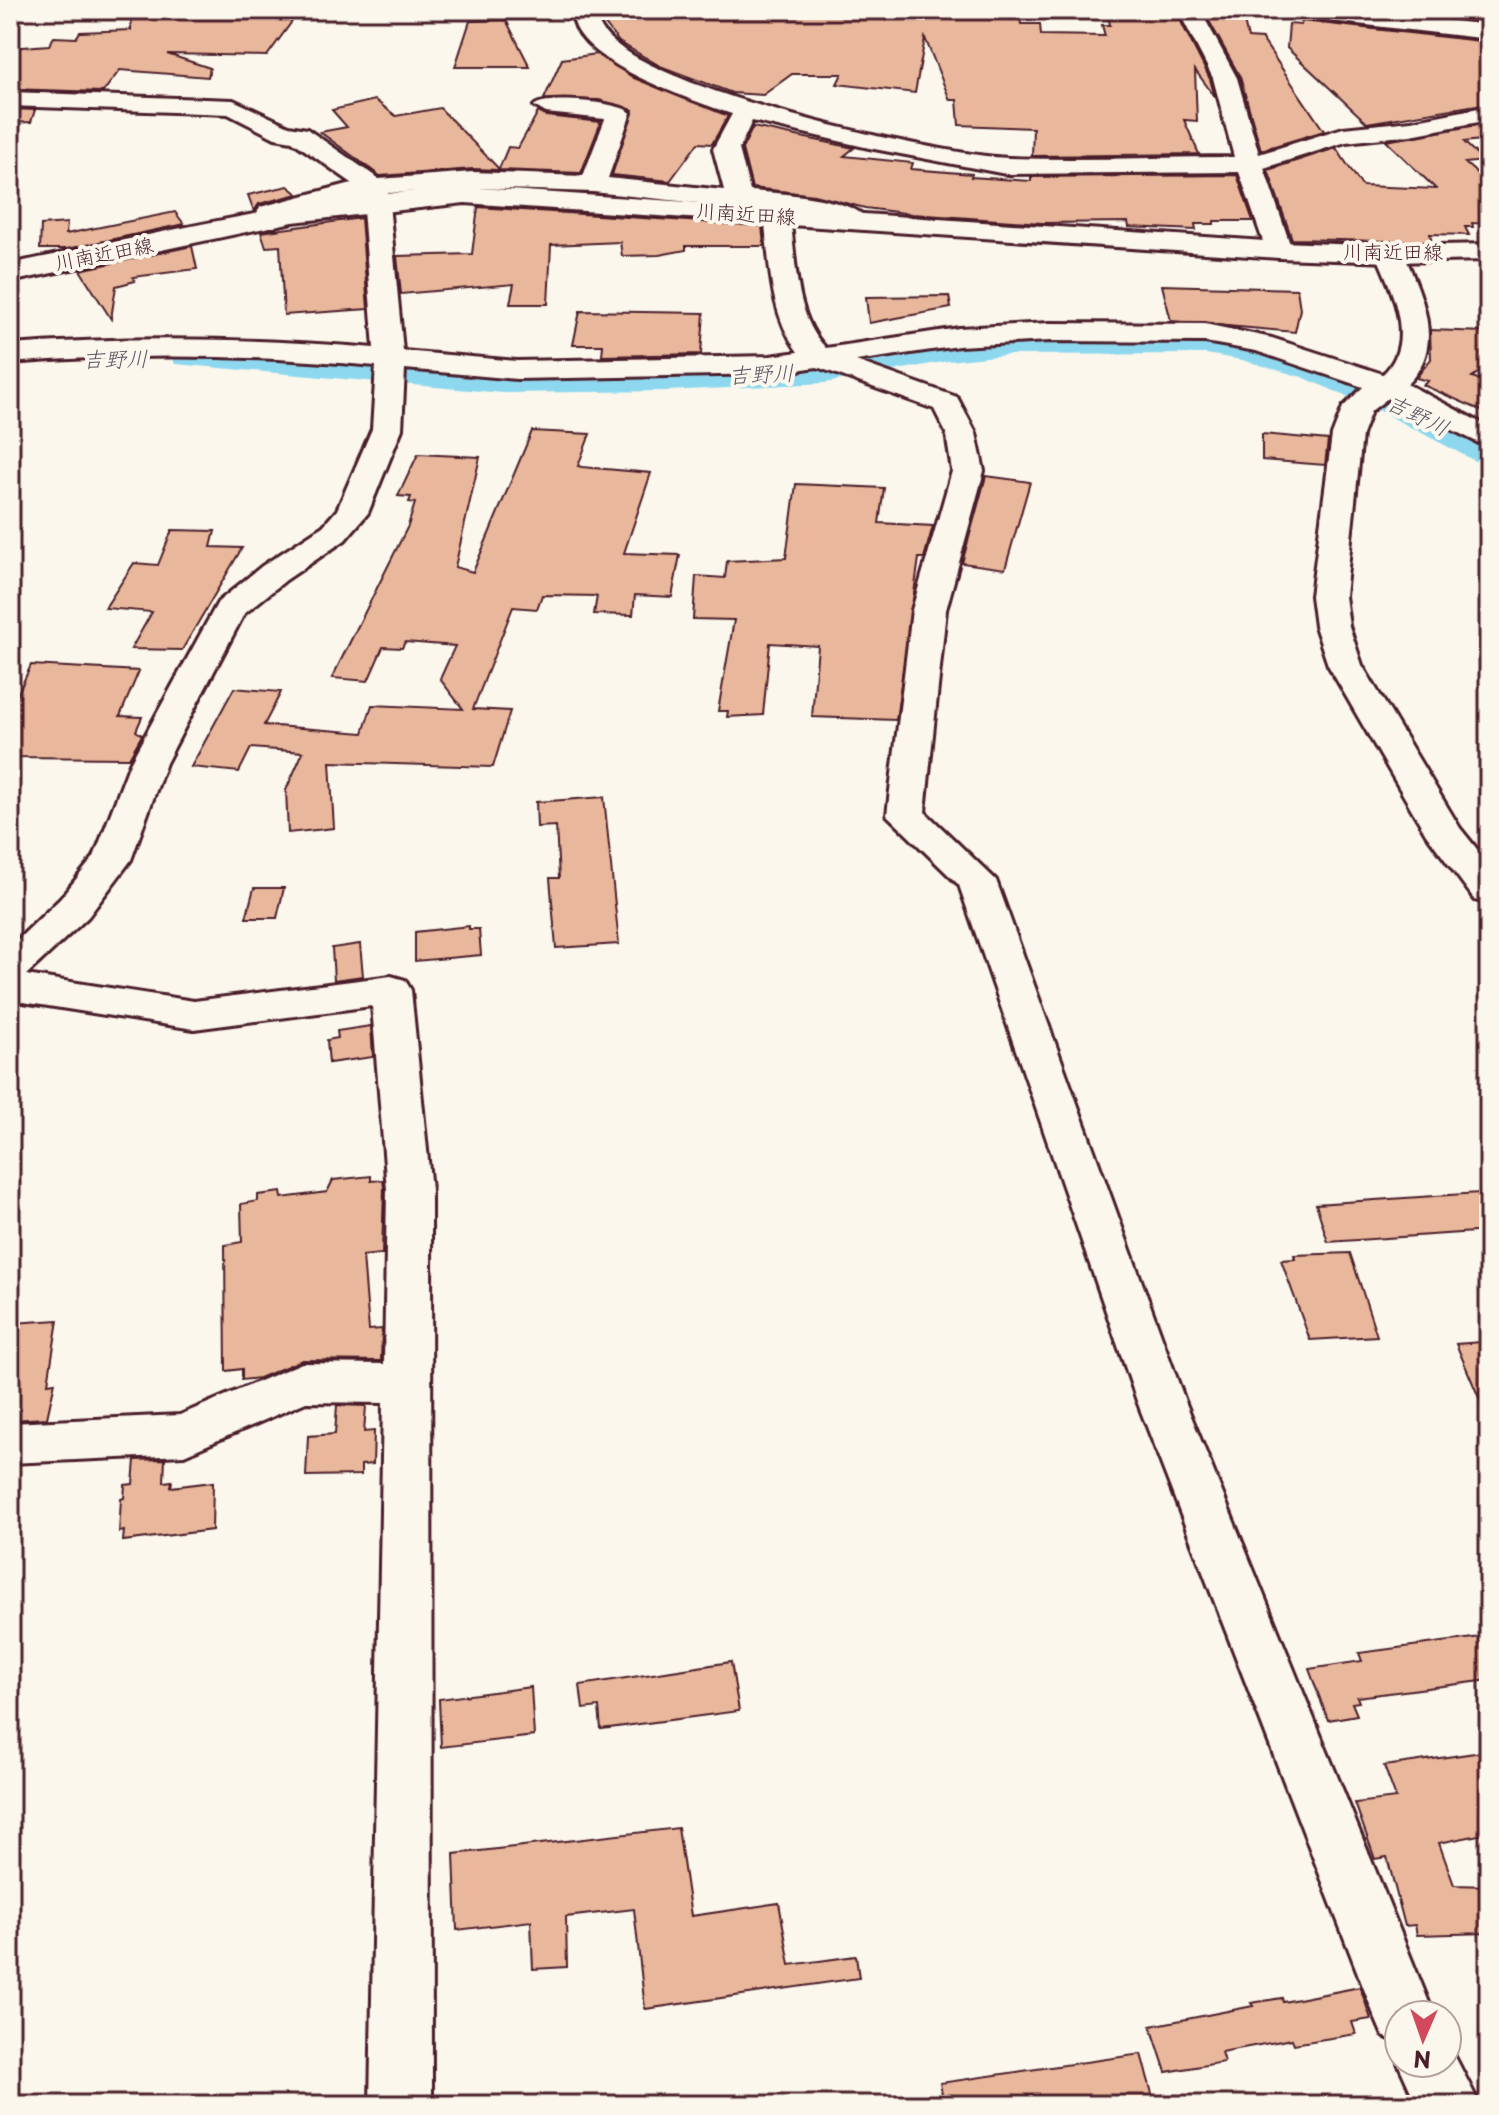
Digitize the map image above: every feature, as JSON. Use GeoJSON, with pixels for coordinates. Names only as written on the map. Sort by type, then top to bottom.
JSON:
{"type":"FeatureCollection","features":[{"type":"Feature","properties":{"kind":"main road","name":"川南近田線"},"geometry":{"type":"LineString","coordinates":[[10,273],[266,221],[375,195],[465,195],[742,205],[777,216],[1279,250],[1390,254],[1489,252]]}},
{"type":"Feature","properties":{"kind":"street"},"geometry":{"type":"LineString","coordinates":[[638,10],[584,13],[589,34],[605,49],[745,112],[981,163],[1052,167],[1252,164],[1343,135],[1411,128],[1489,113]]}},
{"type":"Feature","properties":{"kind":"street"},"geometry":{"type":"LineString","coordinates":[[1189,10],[1225,78],[1233,116],[1279,250]]}},
{"type":"Feature","properties":{"kind":"street"},"geometry":{"type":"LineString","coordinates":[[1296,10],[1489,32]]}},
{"type":"Feature","properties":{"kind":"street"},"geometry":{"type":"LineString","coordinates":[[10,99],[233,107],[284,133],[298,134],[375,195],[498,179],[593,184],[742,205],[837,211],[856,221]]}},
{"type":"Feature","properties":{"kind":"street"},"geometry":{"type":"LineString","coordinates":[[546,106],[619,113],[593,184]]}},
{"type":"Feature","properties":{"kind":"street"},"geometry":{"type":"LineString","coordinates":[[742,205],[726,149],[728,138],[745,112]]}},
{"type":"Feature","properties":{"kind":"street"},"geometry":{"type":"LineString","coordinates":[[375,195],[392,373],[387,429],[352,513],[334,533],[274,573],[230,609],[148,763],[112,860],[74,908],[15,964],[13,987],[194,1015],[391,990],[409,1190],[401,2105]]}},
{"type":"Feature","properties":{"kind":"street"},"geometry":{"type":"LineString","coordinates":[[777,216],[792,314],[809,349],[844,366],[946,403],[961,433],[968,471],[929,610],[906,815],[977,880],[1161,1401],[1398,1999]]}},
{"type":"Feature","properties":{"kind":"street"},"geometry":{"type":"LineString","coordinates":[[1390,254],[1409,299],[1415,336],[1412,357],[1403,373],[1354,410],[1347,435],[1328,596],[1332,626],[1345,665],[1437,821],[1489,891]]}},
{"type":"Feature","properties":{"kind":"street"},"geometry":{"type":"LineString","coordinates":[[10,354],[75,349],[285,349],[392,373],[554,392],[737,388],[844,366],[959,337],[1050,332],[1205,333],[1262,344],[1374,394],[1489,439]]}},
{"type":"Feature","properties":{"kind":"street"},"geometry":{"type":"LineString","coordinates":[[267,373],[844,366],[1064,350],[1189,352],[1246,360],[1374,394],[1489,464]]}},
{"type":"Feature","properties":{"kind":"street"},"geometry":{"type":"LineString","coordinates":[[10,1443],[184,1435],[302,1382],[409,1384]]}},
{"type":"Feature","properties":{"kind":"street"},"geometry":{"type":"LineString","coordinates":[[1436,2079],[1449,2105]]}},
{"type":"Feature","properties":{"kind":"building"},"geometry":{"type":"Polygon","coordinates":[[[131,10],[240,10],[236,14],[293,20],[267,56],[167,54],[210,68],[208,77],[120,70],[103,92],[10,89],[10,48],[49,45],[54,37],[76,38],[80,32],[131,30],[131,10]]]}},
{"type":"Feature","properties":{"kind":"building"},"geometry":{"type":"Polygon","coordinates":[[[675,10],[704,10],[706,15],[768,14],[766,10],[1018,10],[1021,24],[1040,24],[1041,35],[1105,36],[1102,25],[1110,25],[1107,10],[1175,10],[1210,79],[1215,97],[1195,70],[1197,121],[1184,120],[1199,154],[1032,156],[1033,128],[959,125],[957,100],[950,100],[925,38],[915,93],[837,84],[842,74],[792,74],[763,95],[732,93],[660,66],[619,42],[604,23],[676,14],[675,10]]]}},
{"type":"Feature","properties":{"kind":"building"},"geometry":{"type":"Polygon","coordinates":[[[1203,10],[1242,13],[1248,38],[1262,39],[1324,131],[1261,150],[1240,77],[1203,10]]]}},
{"type":"Feature","properties":{"kind":"building"},"geometry":{"type":"Polygon","coordinates":[[[1383,10],[1489,10],[1489,22],[1383,10]]]}},
{"type":"Feature","properties":{"kind":"building"},"geometry":{"type":"Polygon","coordinates":[[[506,20],[530,67],[455,67],[470,21],[506,20]]]}},
{"type":"Feature","properties":{"kind":"building"},"geometry":{"type":"Polygon","coordinates":[[[1302,21],[1489,42],[1489,78],[1480,82],[1489,86],[1489,103],[1367,123],[1287,48],[1289,24],[1301,25],[1302,21]]]}},
{"type":"Feature","properties":{"kind":"building"},"geometry":{"type":"Polygon","coordinates":[[[597,54],[634,78],[728,116],[712,144],[698,143],[670,181],[612,175],[633,110],[599,100],[544,99],[562,59],[597,54]]]}},
{"type":"Feature","properties":{"kind":"building"},"geometry":{"type":"Polygon","coordinates":[[[375,100],[396,116],[440,108],[499,169],[508,147],[518,148],[538,112],[546,116],[601,122],[581,173],[473,169],[380,176],[320,132],[347,127],[332,110],[375,100]]]}},
{"type":"Feature","properties":{"kind":"building"},"geometry":{"type":"Polygon","coordinates":[[[10,109],[35,110],[31,122],[10,123],[10,109]]]}},
{"type":"Feature","properties":{"kind":"building"},"geometry":{"type":"Polygon","coordinates":[[[1489,123],[1489,139],[1464,142],[1484,161],[1465,163],[1489,184],[1489,224],[1472,223],[1473,227],[1465,227],[1469,235],[1430,234],[1432,242],[1292,239],[1268,170],[1336,148],[1362,186],[1436,189],[1386,141],[1489,123]]]}},
{"type":"Feature","properties":{"kind":"building"},"geometry":{"type":"Polygon","coordinates":[[[753,127],[854,148],[844,156],[913,163],[911,169],[972,174],[971,177],[1031,181],[1031,177],[1237,175],[1253,221],[1195,224],[1196,230],[1129,227],[1128,222],[1042,223],[912,214],[865,208],[814,195],[752,188],[742,149],[753,127]]]}},
{"type":"Feature","properties":{"kind":"building"},"geometry":{"type":"Polygon","coordinates":[[[288,186],[298,194],[259,204],[254,211],[248,195],[288,186]]]}},
{"type":"Feature","properties":{"kind":"building"},"geometry":{"type":"Polygon","coordinates":[[[478,207],[762,226],[764,246],[686,246],[686,250],[659,255],[622,256],[620,242],[551,245],[548,304],[510,304],[514,284],[401,294],[397,256],[472,254],[478,207]]]}},
{"type":"Feature","properties":{"kind":"building"},"geometry":{"type":"Polygon","coordinates":[[[175,212],[184,224],[67,249],[40,249],[41,225],[67,223],[66,234],[175,212]]]}},
{"type":"Feature","properties":{"kind":"building"},"geometry":{"type":"Polygon","coordinates":[[[361,218],[368,309],[284,315],[280,246],[266,247],[261,232],[361,218]]]}},
{"type":"Feature","properties":{"kind":"building"},"geometry":{"type":"Polygon","coordinates":[[[192,246],[197,269],[133,277],[135,281],[116,286],[111,319],[80,270],[192,246]]]}},
{"type":"Feature","properties":{"kind":"building"},"geometry":{"type":"Polygon","coordinates":[[[1162,285],[1297,289],[1300,309],[1295,332],[1171,321],[1162,285]]]}},
{"type":"Feature","properties":{"kind":"building"},"geometry":{"type":"Polygon","coordinates":[[[949,296],[951,308],[869,323],[866,297],[949,296]]]}},
{"type":"Feature","properties":{"kind":"building"},"geometry":{"type":"Polygon","coordinates":[[[580,311],[704,313],[701,354],[602,356],[603,345],[573,345],[580,311]]]}},
{"type":"Feature","properties":{"kind":"building"},"geometry":{"type":"Polygon","coordinates":[[[1430,330],[1485,332],[1489,366],[1472,377],[1489,383],[1489,414],[1423,385],[1428,381],[1416,378],[1431,359],[1430,330]]]}},
{"type":"Feature","properties":{"kind":"building"},"geometry":{"type":"Polygon","coordinates":[[[532,431],[590,434],[578,466],[651,473],[624,553],[680,555],[672,597],[635,595],[633,615],[594,614],[597,596],[542,595],[537,609],[513,607],[473,709],[510,711],[493,767],[330,762],[334,828],[288,833],[286,790],[303,752],[251,748],[239,772],[191,767],[234,688],[281,692],[264,725],[363,733],[372,705],[463,709],[440,679],[455,646],[405,642],[402,648],[383,647],[368,681],[332,678],[408,526],[415,503],[409,502],[411,497],[398,496],[418,454],[480,457],[455,567],[473,572],[532,431]]]}},
{"type":"Feature","properties":{"kind":"building"},"geometry":{"type":"Polygon","coordinates":[[[1262,434],[1328,440],[1325,465],[1262,460],[1262,434]]]}},
{"type":"Feature","properties":{"kind":"building"},"geometry":{"type":"Polygon","coordinates":[[[986,476],[1030,482],[1005,569],[962,563],[986,476]]]}},
{"type":"Feature","properties":{"kind":"building"},"geometry":{"type":"Polygon","coordinates":[[[796,484],[884,488],[879,523],[933,526],[924,558],[919,558],[896,720],[812,717],[818,646],[770,643],[763,715],[727,717],[728,711],[718,711],[734,620],[693,619],[696,576],[725,578],[727,561],[786,558],[796,484]]]}},
{"type":"Feature","properties":{"kind":"building"},"geometry":{"type":"Polygon","coordinates":[[[172,530],[215,531],[211,547],[242,548],[182,650],[131,649],[152,612],[105,608],[134,563],[158,565],[172,530]]]}},
{"type":"Feature","properties":{"kind":"building"},"geometry":{"type":"Polygon","coordinates":[[[31,665],[139,671],[120,716],[142,717],[136,731],[142,735],[129,758],[10,757],[10,711],[31,665]]]}},
{"type":"Feature","properties":{"kind":"building"},"geometry":{"type":"Polygon","coordinates":[[[604,797],[619,944],[556,948],[550,878],[559,878],[556,826],[537,827],[536,802],[604,797]]]}},
{"type":"Feature","properties":{"kind":"building"},"geometry":{"type":"Polygon","coordinates":[[[254,888],[284,888],[277,918],[246,918],[254,888]]]}},
{"type":"Feature","properties":{"kind":"building"},"geometry":{"type":"Polygon","coordinates":[[[469,926],[469,929],[479,929],[481,955],[415,961],[415,932],[469,926]]]}},
{"type":"Feature","properties":{"kind":"building"},"geometry":{"type":"Polygon","coordinates":[[[360,944],[363,976],[334,980],[332,948],[360,944]]]}},
{"type":"Feature","properties":{"kind":"building"},"geometry":{"type":"Polygon","coordinates":[[[371,1026],[373,1057],[329,1063],[327,1040],[338,1038],[337,1031],[371,1026]]]}},
{"type":"Feature","properties":{"kind":"building"},"geometry":{"type":"Polygon","coordinates":[[[371,1176],[371,1181],[383,1180],[384,1187],[382,1254],[363,1256],[369,1330],[382,1329],[381,1361],[302,1360],[259,1378],[242,1380],[242,1369],[226,1371],[225,1245],[242,1242],[241,1204],[258,1201],[258,1195],[281,1192],[282,1198],[327,1192],[333,1180],[371,1176]]]}},
{"type":"Feature","properties":{"kind":"building"},"geometry":{"type":"Polygon","coordinates":[[[1479,1193],[1489,1217],[1489,1231],[1328,1242],[1316,1204],[1479,1193]]]}},
{"type":"Feature","properties":{"kind":"building"},"geometry":{"type":"Polygon","coordinates":[[[1350,1253],[1377,1336],[1310,1340],[1281,1260],[1295,1259],[1294,1255],[1350,1253]]]}},
{"type":"Feature","properties":{"kind":"building"},"geometry":{"type":"Polygon","coordinates":[[[58,1320],[48,1383],[55,1382],[47,1418],[10,1420],[13,1323],[58,1320]]]}},
{"type":"Feature","properties":{"kind":"building"},"geometry":{"type":"Polygon","coordinates":[[[1481,1342],[1489,1360],[1489,1421],[1456,1344],[1481,1342]]]}},
{"type":"Feature","properties":{"kind":"building"},"geometry":{"type":"Polygon","coordinates":[[[337,1405],[366,1406],[364,1432],[374,1431],[373,1464],[361,1465],[361,1475],[306,1476],[308,1436],[335,1434],[337,1405]]]}},
{"type":"Feature","properties":{"kind":"building"},"geometry":{"type":"Polygon","coordinates":[[[165,1459],[164,1482],[172,1481],[171,1487],[213,1482],[212,1530],[123,1541],[124,1531],[119,1532],[121,1499],[124,1498],[125,1485],[133,1484],[135,1460],[165,1459]]]}},
{"type":"Feature","properties":{"kind":"building"},"geometry":{"type":"Polygon","coordinates":[[[1489,1636],[1489,1680],[1357,1697],[1359,1702],[1352,1703],[1357,1715],[1328,1720],[1309,1669],[1362,1661],[1359,1653],[1489,1636]]]}},
{"type":"Feature","properties":{"kind":"building"},"geometry":{"type":"Polygon","coordinates":[[[731,1662],[739,1711],[601,1729],[599,1707],[583,1709],[580,1685],[731,1662]]]}},
{"type":"Feature","properties":{"kind":"building"},"geometry":{"type":"Polygon","coordinates":[[[531,1687],[534,1736],[441,1747],[439,1699],[531,1687]]]}},
{"type":"Feature","properties":{"kind":"building"},"geometry":{"type":"Polygon","coordinates":[[[1489,1751],[1489,1833],[1439,1843],[1454,1885],[1489,1886],[1489,1933],[1417,1935],[1415,1925],[1405,1926],[1387,1857],[1375,1859],[1355,1803],[1396,1798],[1384,1766],[1489,1751]]]}},
{"type":"Feature","properties":{"kind":"building"},"geometry":{"type":"Polygon","coordinates":[[[678,1828],[691,1916],[779,1903],[790,1965],[856,1956],[859,1978],[645,2009],[634,1909],[566,1917],[567,1967],[533,1969],[531,1921],[457,1930],[454,1854],[678,1828]]]}},
{"type":"Feature","properties":{"kind":"building"},"geometry":{"type":"Polygon","coordinates":[[[1360,1987],[1371,2019],[1352,2022],[1356,2034],[1294,2044],[1292,2039],[1221,2052],[1224,2062],[1166,2072],[1151,2026],[1253,2006],[1251,2003],[1282,1998],[1283,2002],[1360,1987]]]}},
{"type":"Feature","properties":{"kind":"building"},"geometry":{"type":"Polygon","coordinates":[[[1141,2054],[1153,2097],[1099,2105],[944,2105],[940,2083],[1141,2054]]]}},
{"type":"Feature","properties":{"kind":"waterway","name":"吉野川"},"geometry":{"type":"LineString","coordinates":[[189,356],[238,356],[503,381],[667,379],[825,371],[948,349],[1007,344],[1206,343],[1242,348],[1316,369],[1388,400],[1489,452]]}}]}
